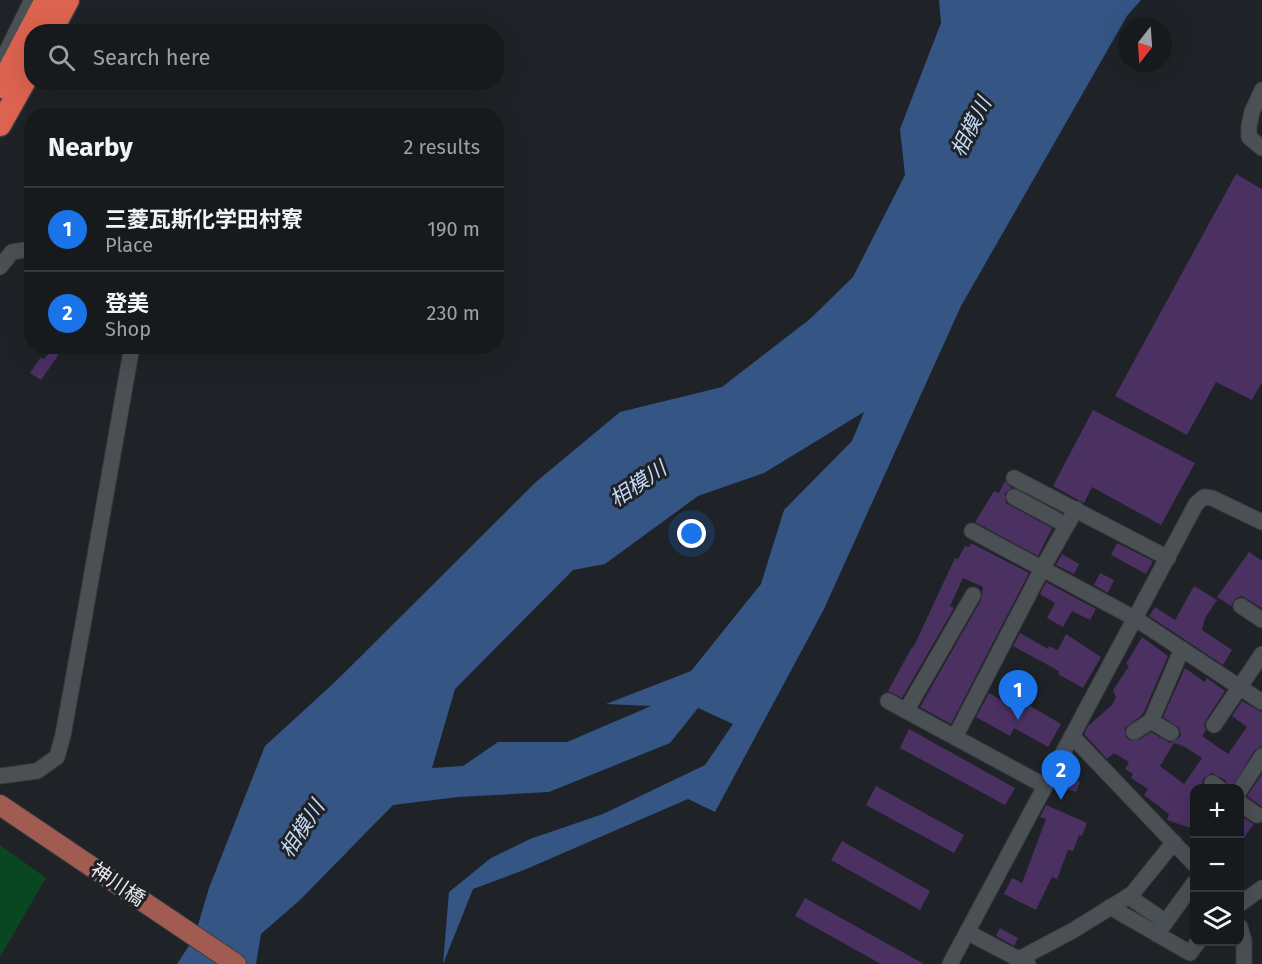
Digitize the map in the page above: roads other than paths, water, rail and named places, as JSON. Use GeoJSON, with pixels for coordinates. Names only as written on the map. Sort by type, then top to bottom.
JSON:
{"type":"FeatureCollection","features":[{"type":"Feature","properties":{"kind":"highway"},"geometry":{"type":"LineString","coordinates":[[33,24],[46,0]]}},
{"type":"Feature","properties":{"kind":"highway"},"geometry":{"type":"LineString","coordinates":[[55,24],[68,0]]}},
{"type":"Feature","properties":{"kind":"highway"},"geometry":{"type":"LineString","coordinates":[[0,87],[24,42]]}},
{"type":"Feature","properties":{"kind":"highway"},"geometry":{"type":"LineString","coordinates":[[0,125],[24,83]]}},
{"type":"Feature","properties":{"kind":"main road","name":"神川橋"},"geometry":{"type":"LineString","coordinates":[[0,805],[236,964]]}},
{"type":"Feature","properties":{"kind":"street"},"geometry":{"type":"LineString","coordinates":[[0,64],[32,0]]}},
{"type":"Feature","properties":{"kind":"street"},"geometry":{"type":"LineString","coordinates":[[1262,90],[1249,126],[1250,137],[1262,148]]}},
{"type":"Feature","properties":{"kind":"street"},"geometry":{"type":"LineString","coordinates":[[0,267],[12,252],[24,250]]}},
{"type":"Feature","properties":{"kind":"street"},"geometry":{"type":"LineString","coordinates":[[0,776],[37,771],[57,757],[76,665],[131,354]]}},
{"type":"Feature","properties":{"kind":"street"},"geometry":{"type":"LineString","coordinates":[[1014,478],[1168,558]]}},
{"type":"Feature","properties":{"kind":"street"},"geometry":{"type":"LineString","coordinates":[[1014,497],[1066,525]]}},
{"type":"Feature","properties":{"kind":"street"},"geometry":{"type":"LineString","coordinates":[[950,964],[1196,504],[1204,497],[1212,498],[1262,522]]}},
{"type":"Feature","properties":{"kind":"street"},"geometry":{"type":"LineString","coordinates":[[955,737],[1042,569],[1076,509]]}},
{"type":"Feature","properties":{"kind":"street"},"geometry":{"type":"LineString","coordinates":[[972,531],[1136,619],[1262,702]]}},
{"type":"Feature","properties":{"kind":"street"},"geometry":{"type":"LineString","coordinates":[[906,711],[973,596]]}},
{"type":"Feature","properties":{"kind":"street"},"geometry":{"type":"LineString","coordinates":[[1241,606],[1262,620]]}},
{"type":"Feature","properties":{"kind":"street"},"geometry":{"type":"LineString","coordinates":[[1134,732],[1151,721],[1182,649]]}},
{"type":"Feature","properties":{"kind":"street"},"geometry":{"type":"LineString","coordinates":[[1214,725],[1262,654]]}},
{"type":"Feature","properties":{"kind":"street"},"geometry":{"type":"LineString","coordinates":[[888,701],[1045,786]]}},
{"type":"Feature","properties":{"kind":"street"},"geometry":{"type":"LineString","coordinates":[[1151,721],[1171,733]]}},
{"type":"Feature","properties":{"kind":"street"},"geometry":{"type":"LineString","coordinates":[[1072,736],[1190,860]]}},
{"type":"Feature","properties":{"kind":"street"},"geometry":{"type":"LineString","coordinates":[[1243,784],[1262,756]]}},
{"type":"Feature","properties":{"kind":"street"},"geometry":{"type":"LineString","coordinates":[[1244,806],[1257,814]]}},
{"type":"Feature","properties":{"kind":"street"},"geometry":{"type":"LineString","coordinates":[[967,932],[1023,962],[1132,894],[1174,842]]}},
{"type":"Feature","properties":{"kind":"street"},"geometry":{"type":"LineString","coordinates":[[1161,928],[1190,888]]}},
{"type":"Feature","properties":{"kind":"street"},"geometry":{"type":"LineString","coordinates":[[1244,901],[1262,888]]}},
{"type":"Feature","properties":{"kind":"street"},"geometry":{"type":"LineString","coordinates":[[1128,896],[1190,953],[1195,946]]}},
{"type":"Feature","properties":{"kind":"street"},"geometry":{"type":"LineString","coordinates":[[1110,907],[1161,928]]}},
{"type":"Feature","properties":{"kind":"street"},"geometry":{"type":"LineString","coordinates":[[1244,946],[1244,964]]}},
{"type":"Feature","properties":{"kind":"water","name":"相模川"},"geometry":{"type":"Polygon","coordinates":[[[939,0],[1141,0],[1126,18],[1118,18],[1118,32],[961,306],[824,609],[715,812],[688,799],[524,870],[473,889],[443,964],[449,892],[491,858],[530,839],[603,814],[705,765],[733,724],[698,708],[670,743],[549,792],[458,797],[393,805],[300,900],[261,934],[256,964],[177,964],[194,938],[209,888],[265,746],[336,681],[537,481],[620,412],[722,387],[810,319],[853,277],[905,175],[900,129],[941,23],[939,0]],[[864,412],[764,473],[698,496],[605,564],[573,570],[455,689],[432,768],[463,766],[498,742],[567,742],[651,706],[606,704],[691,671],[761,584],[784,510],[852,441],[864,412]]]}},
{"type":"Feature","properties":{"kind":"place","name":"三菱瓦斯化学田村寮"},"geometry":{"type":"Point","coordinates":[1018,720]}},
{"type":"Feature","properties":{"kind":"place","name":"登美"},"geometry":{"type":"Point","coordinates":[1061,800]}}]}
